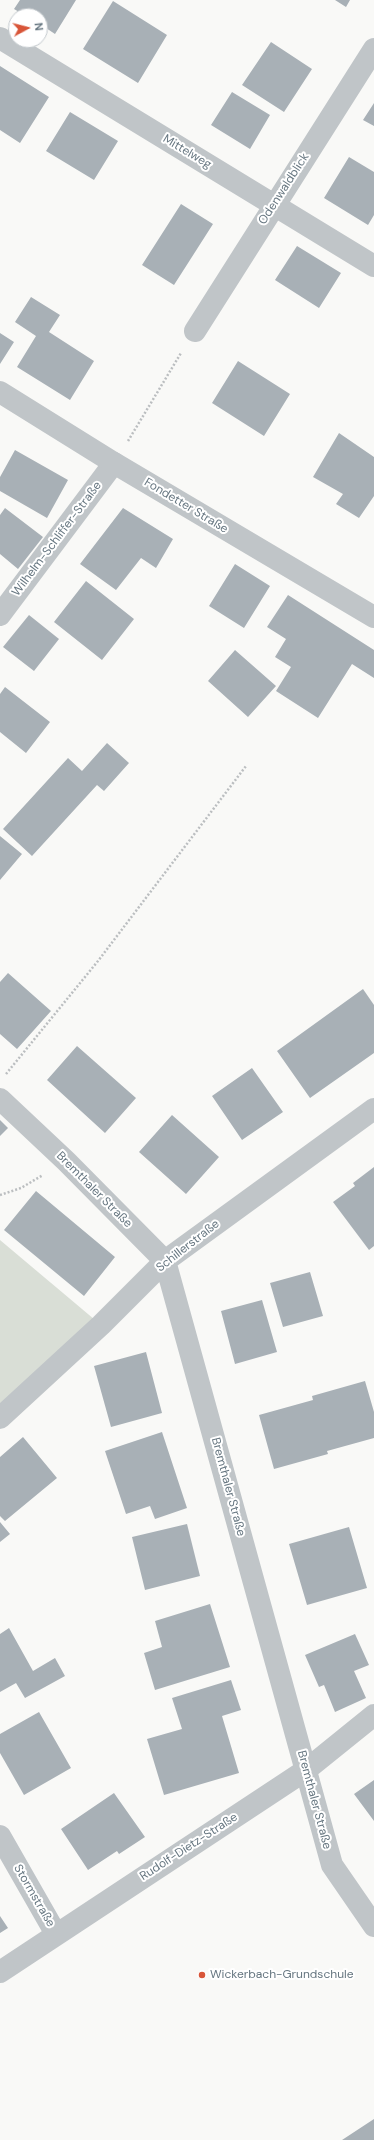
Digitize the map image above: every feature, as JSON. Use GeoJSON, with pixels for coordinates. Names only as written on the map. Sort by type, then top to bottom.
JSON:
{"type":"FeatureCollection","features":[{"type":"Feature","properties":{"kind":"street","name":"Mittelweg"},"geometry":{"type":"LineString","coordinates":[[0,38],[374,266]]}},
{"type":"Feature","properties":{"kind":"street","name":"Odenwaldblick"},"geometry":{"type":"LineString","coordinates":[[195,330],[374,49]]}},
{"type":"Feature","properties":{"kind":"street","name":"Fondetter Straße"},"geometry":{"type":"LineString","coordinates":[[0,392],[114,463],[374,617]]}},
{"type":"Feature","properties":{"kind":"street","name":"Wilhelm-Schliffer-Straße"},"geometry":{"type":"LineString","coordinates":[[0,615],[114,463]]}},
{"type":"Feature","properties":{"kind":"street","name":"Bremthaler Straße"},"geometry":{"type":"LineString","coordinates":[[0,1099],[66,1161],[165,1261],[332,1865],[374,1926]]}},
{"type":"Feature","properties":{"kind":"street","name":"Schillerstraße"},"geometry":{"type":"LineString","coordinates":[[0,1418],[101,1325],[165,1261],[374,1109]]}},
{"type":"Feature","properties":{"kind":"street","name":"Rudolf-Dietz-Straße"},"geometry":{"type":"LineString","coordinates":[[0,1972],[306,1770],[374,1716]]}},
{"type":"Feature","properties":{"kind":"street","name":"Stormstraße"},"geometry":{"type":"LineString","coordinates":[[0,1836],[56,1934]]}},
{"type":"Feature","properties":{"kind":"path"},"geometry":{"type":"LineString","coordinates":[[114,463],[195,330]]}},
{"type":"Feature","properties":{"kind":"path"},"geometry":{"type":"LineString","coordinates":[[5,1076],[98,961],[246,766]]}},
{"type":"Feature","properties":{"kind":"path"},"geometry":{"type":"LineString","coordinates":[[0,1194],[21,1188],[66,1161]]}},
{"type":"Feature","properties":{"kind":"shaded area"},"geometry":{"type":"Polygon","coordinates":[[[0,1240],[101,1325],[0,1418],[0,1240]]]}},
{"type":"Feature","properties":{"kind":"building"},"geometry":{"type":"Polygon","coordinates":[[[20,0],[76,0],[55,34],[48,29],[48,8],[15,8],[20,0]]]}},
{"type":"Feature","properties":{"kind":"building"},"geometry":{"type":"Polygon","coordinates":[[[335,0],[350,0],[346,7],[335,0]]]}},
{"type":"Feature","properties":{"kind":"building"},"geometry":{"type":"Polygon","coordinates":[[[113,1],[167,35],[138,83],[83,49],[113,1]]]}},
{"type":"Feature","properties":{"kind":"building"},"geometry":{"type":"Polygon","coordinates":[[[271,42],[312,69],[284,112],[242,85],[271,42]]]}},
{"type":"Feature","properties":{"kind":"building"},"geometry":{"type":"Polygon","coordinates":[[[0,66],[49,97],[20,143],[0,130],[0,66]]]}},
{"type":"Feature","properties":{"kind":"building"},"geometry":{"type":"Polygon","coordinates":[[[232,92],[270,115],[250,149],[211,125],[232,92]]]}},
{"type":"Feature","properties":{"kind":"building"},"geometry":{"type":"Polygon","coordinates":[[[374,103],[374,126],[363,120],[374,103]]]}},
{"type":"Feature","properties":{"kind":"building"},"geometry":{"type":"Polygon","coordinates":[[[70,112],[118,141],[94,180],[46,151],[70,112]]]}},
{"type":"Feature","properties":{"kind":"building"},"geometry":{"type":"Polygon","coordinates":[[[349,157],[374,172],[374,215],[368,225],[324,198],[349,157]]]}},
{"type":"Feature","properties":{"kind":"building"},"geometry":{"type":"Polygon","coordinates":[[[181,204],[213,224],[174,285],[142,265],[181,204]]]}},
{"type":"Feature","properties":{"kind":"building"},"geometry":{"type":"Polygon","coordinates":[[[297,246],[341,273],[319,308],[275,280],[297,246]]]}},
{"type":"Feature","properties":{"kind":"building"},"geometry":{"type":"Polygon","coordinates":[[[31,297],[60,315],[49,332],[94,361],[70,400],[17,367],[36,336],[15,322],[31,297]]]}},
{"type":"Feature","properties":{"kind":"building"},"geometry":{"type":"Polygon","coordinates":[[[0,333],[14,342],[0,364],[0,333]]]}},
{"type":"Feature","properties":{"kind":"building"},"geometry":{"type":"Polygon","coordinates":[[[238,361],[290,394],[264,436],[212,403],[238,361]]]}},
{"type":"Feature","properties":{"kind":"building"},"geometry":{"type":"Polygon","coordinates":[[[339,433],[374,457],[374,496],[359,518],[336,504],[343,494],[313,477],[339,433]]]}},
{"type":"Feature","properties":{"kind":"building"},"geometry":{"type":"Polygon","coordinates":[[[15,450],[68,480],[47,518],[0,491],[0,477],[15,450]]]}},
{"type":"Feature","properties":{"kind":"building"},"geometry":{"type":"Polygon","coordinates":[[[5,508],[43,537],[18,569],[0,554],[0,515],[5,508]]]}},
{"type":"Feature","properties":{"kind":"building"},"geometry":{"type":"Polygon","coordinates":[[[123,508],[173,539],[156,568],[141,558],[116,590],[80,564],[123,508]]]}},
{"type":"Feature","properties":{"kind":"building"},"geometry":{"type":"Polygon","coordinates":[[[235,564],[270,586],[244,628],[209,606],[235,564]]]}},
{"type":"Feature","properties":{"kind":"building"},"geometry":{"type":"Polygon","coordinates":[[[86,581],[134,619],[102,660],[54,622],[86,581]]]}},
{"type":"Feature","properties":{"kind":"building"},"geometry":{"type":"Polygon","coordinates":[[[288,595],[374,650],[374,678],[352,664],[318,718],[276,691],[291,667],[275,657],[286,639],[267,627],[288,595]]]}},
{"type":"Feature","properties":{"kind":"building"},"geometry":{"type":"Polygon","coordinates":[[[29,615],[59,639],[34,671],[3,647],[29,615]]]}},
{"type":"Feature","properties":{"kind":"building"},"geometry":{"type":"Polygon","coordinates":[[[235,650],[276,686],[248,717],[208,681],[235,650]]]}},
{"type":"Feature","properties":{"kind":"building"},"geometry":{"type":"Polygon","coordinates":[[[5,687],[50,722],[26,753],[0,732],[0,694],[5,687]]]}},
{"type":"Feature","properties":{"kind":"building"},"geometry":{"type":"Polygon","coordinates":[[[107,743],[129,763],[104,791],[97,785],[32,856],[3,829],[68,758],[82,771],[107,743]]]}},
{"type":"Feature","properties":{"kind":"building"},"geometry":{"type":"Polygon","coordinates":[[[0,836],[22,854],[0,880],[0,836]]]}},
{"type":"Feature","properties":{"kind":"building"},"geometry":{"type":"Polygon","coordinates":[[[8,973],[51,1011],[17,1049],[0,1034],[0,982],[8,973]]]}},
{"type":"Feature","properties":{"kind":"building"},"geometry":{"type":"Polygon","coordinates":[[[363,989],[374,1005],[374,1053],[310,1098],[277,1051],[363,989]]]}},
{"type":"Feature","properties":{"kind":"building"},"geometry":{"type":"Polygon","coordinates":[[[77,1046],[136,1098],[105,1133],[47,1080],[77,1046]]]}},
{"type":"Feature","properties":{"kind":"building"},"geometry":{"type":"Polygon","coordinates":[[[252,1068],[283,1112],[242,1140],[212,1096],[252,1068]]]}},
{"type":"Feature","properties":{"kind":"building"},"geometry":{"type":"Polygon","coordinates":[[[172,1115],[219,1157],[186,1194],[139,1152],[172,1115]]]}},
{"type":"Feature","properties":{"kind":"building"},"geometry":{"type":"Polygon","coordinates":[[[0,1120],[8,1128],[0,1136],[0,1120]]]}},
{"type":"Feature","properties":{"kind":"building"},"geometry":{"type":"Polygon","coordinates":[[[374,1167],[374,1246],[369,1250],[333,1202],[355,1186],[353,1183],[374,1167]]]}},
{"type":"Feature","properties":{"kind":"building"},"geometry":{"type":"Polygon","coordinates":[[[36,1191],[115,1257],[84,1296],[4,1230],[36,1191]]]}},
{"type":"Feature","properties":{"kind":"building"},"geometry":{"type":"Polygon","coordinates":[[[310,1272],[323,1316],[283,1327],[270,1283],[310,1272]]]}},
{"type":"Feature","properties":{"kind":"building"},"geometry":{"type":"Polygon","coordinates":[[[262,1300],[277,1352],[235,1364],[221,1311],[262,1300]]]}},
{"type":"Feature","properties":{"kind":"building"},"geometry":{"type":"Polygon","coordinates":[[[146,1352],[162,1413],[111,1427],[94,1366],[146,1352]]]}},
{"type":"Feature","properties":{"kind":"building"},"geometry":{"type":"Polygon","coordinates":[[[365,1381],[374,1412],[374,1438],[327,1451],[328,1454],[274,1469],[259,1415],[313,1400],[312,1396],[365,1381]]]}},
{"type":"Feature","properties":{"kind":"building"},"geometry":{"type":"Polygon","coordinates":[[[162,1432],[187,1508],[155,1519],[150,1506],[126,1514],[105,1451],[162,1432]]]}},
{"type":"Feature","properties":{"kind":"building"},"geometry":{"type":"Polygon","coordinates":[[[23,1437],[57,1478],[5,1521],[0,1516],[0,1457],[23,1437]]]}},
{"type":"Feature","properties":{"kind":"building"},"geometry":{"type":"Polygon","coordinates":[[[0,1522],[10,1534],[0,1542],[0,1522]]]}},
{"type":"Feature","properties":{"kind":"building"},"geometry":{"type":"Polygon","coordinates":[[[187,1524],[200,1576],[145,1590],[132,1537],[187,1524]]]}},
{"type":"Feature","properties":{"kind":"building"},"geometry":{"type":"Polygon","coordinates":[[[349,1527],[367,1588],[307,1605],[289,1544],[349,1527]]]}},
{"type":"Feature","properties":{"kind":"building"},"geometry":{"type":"Polygon","coordinates":[[[210,1604],[230,1667],[155,1690],[144,1653],[162,1647],[155,1621],[210,1604]]]}},
{"type":"Feature","properties":{"kind":"building"},"geometry":{"type":"Polygon","coordinates":[[[9,1628],[33,1671],[55,1658],[65,1676],[25,1698],[16,1683],[0,1692],[0,1634],[9,1628]]]}},
{"type":"Feature","properties":{"kind":"building"},"geometry":{"type":"Polygon","coordinates":[[[355,1634],[369,1665],[354,1671],[366,1698],[335,1712],[324,1685],[319,1687],[305,1655],[355,1634]]]}},
{"type":"Feature","properties":{"kind":"building"},"geometry":{"type":"Polygon","coordinates":[[[231,1680],[241,1710],[222,1716],[239,1773],[164,1795],[147,1739],[182,1729],[172,1698],[231,1680]]]}},
{"type":"Feature","properties":{"kind":"building"},"geometry":{"type":"Polygon","coordinates":[[[39,1712],[71,1768],[24,1795],[0,1753],[0,1734],[39,1712]]]}},
{"type":"Feature","properties":{"kind":"building"},"geometry":{"type":"Polygon","coordinates":[[[374,1780],[374,1821],[354,1794],[374,1780]]]}},
{"type":"Feature","properties":{"kind":"building"},"geometry":{"type":"Polygon","coordinates":[[[114,1793],[145,1837],[119,1854],[117,1851],[88,1870],[61,1829],[114,1793]]]}},
{"type":"Feature","properties":{"kind":"building"},"geometry":{"type":"Polygon","coordinates":[[[0,1916],[8,1928],[0,1933],[0,1916]]]}},
{"type":"Feature","properties":{"kind":"building"},"geometry":{"type":"Polygon","coordinates":[[[374,2119],[374,2140],[342,2140],[374,2119]]]}},
{"type":"Feature","properties":{"kind":"place","name":"Wickerbach-Grundschule"},"geometry":{"type":"Point","coordinates":[202,1975]}}]}
